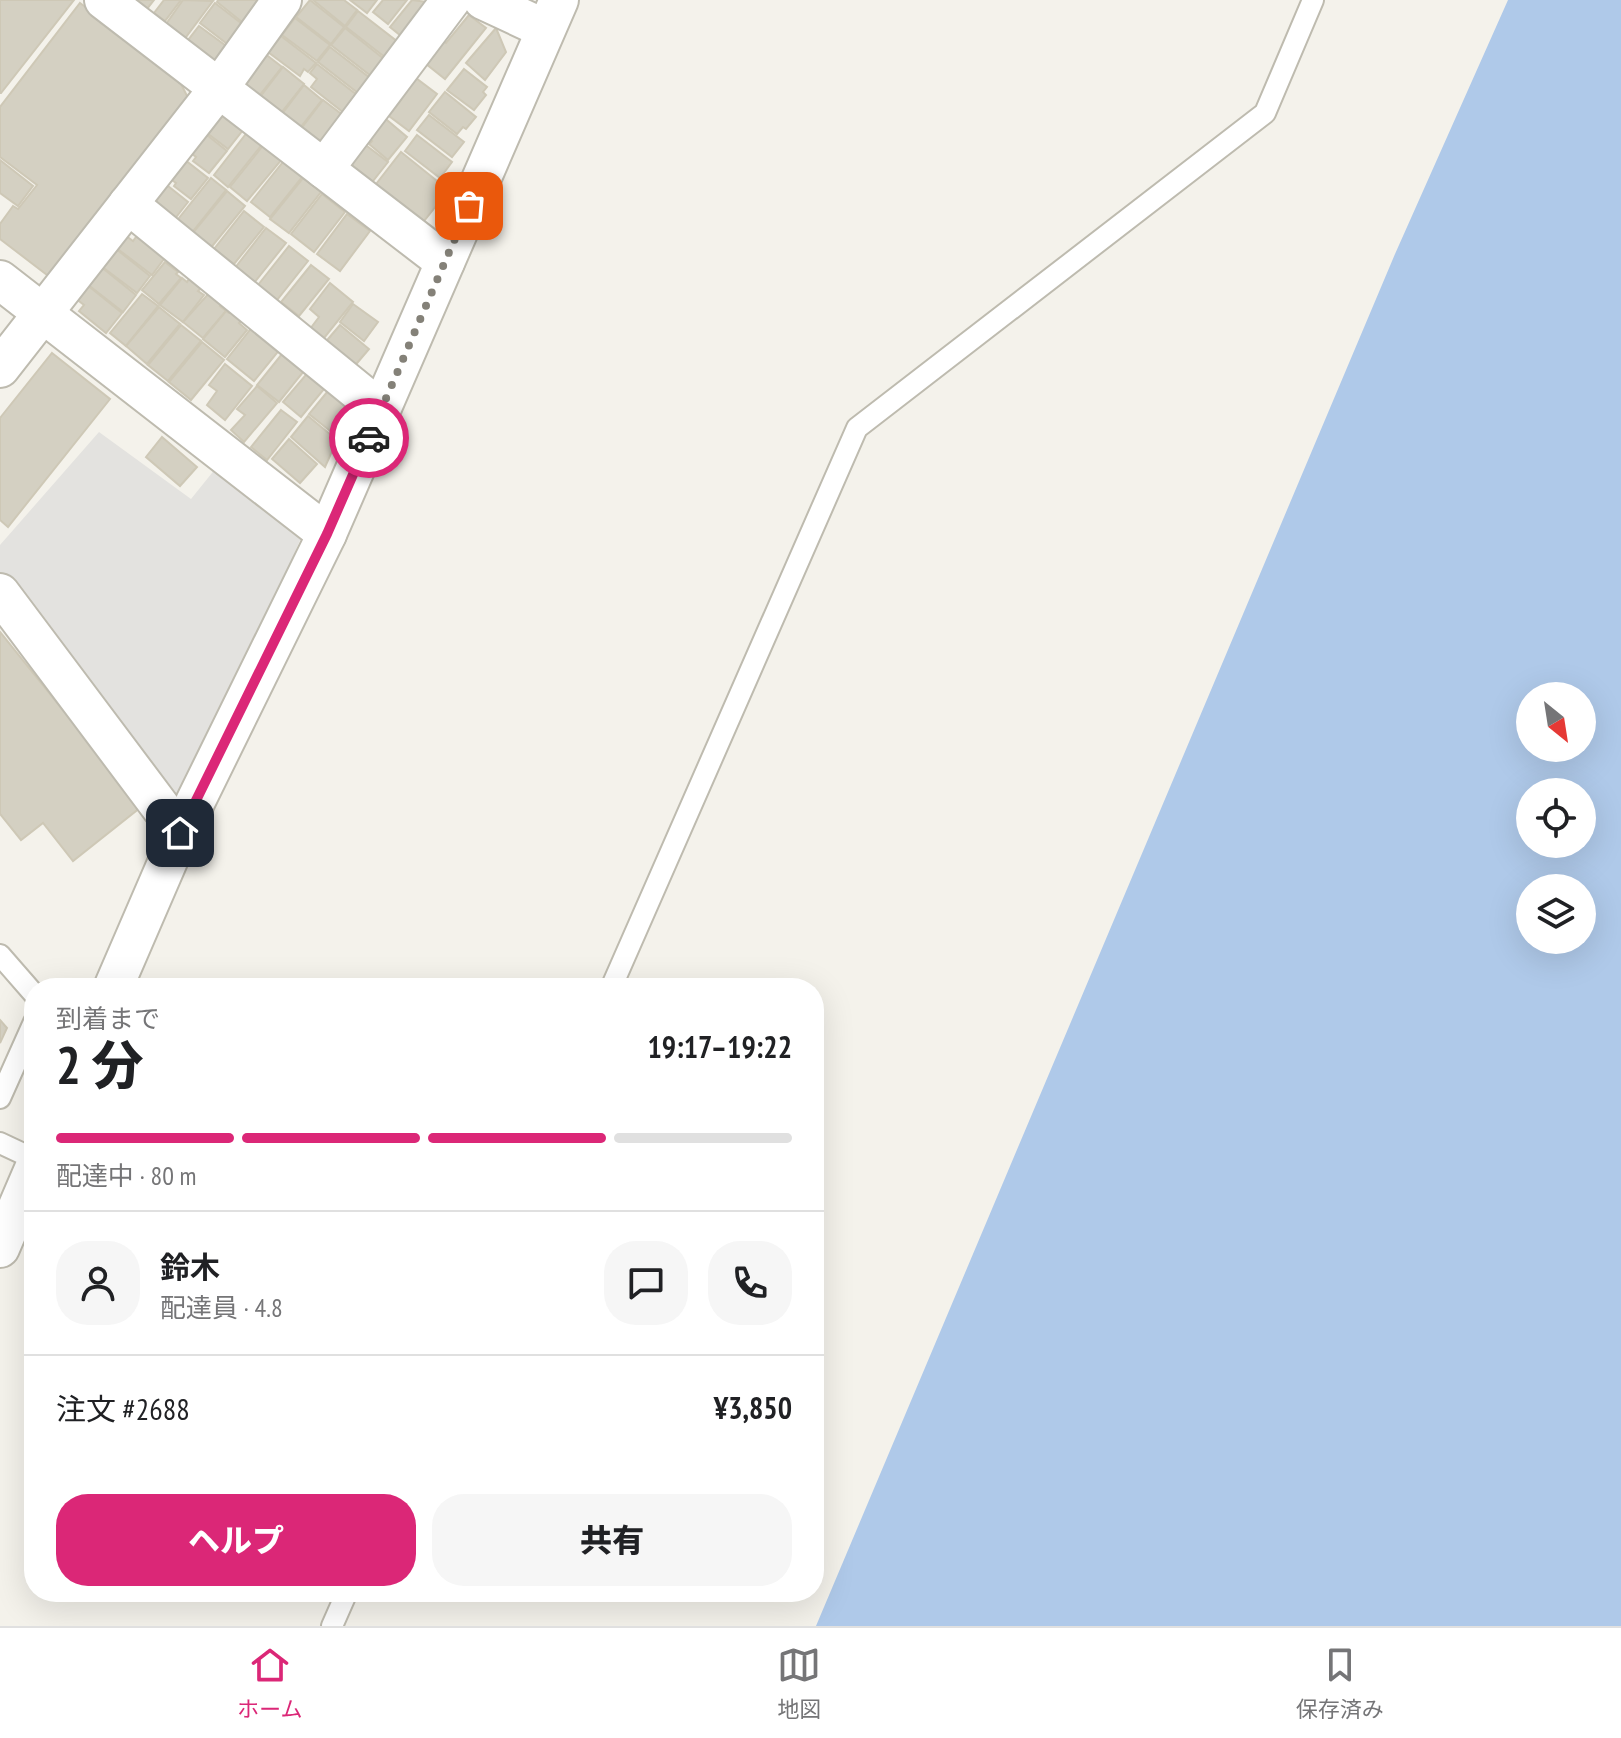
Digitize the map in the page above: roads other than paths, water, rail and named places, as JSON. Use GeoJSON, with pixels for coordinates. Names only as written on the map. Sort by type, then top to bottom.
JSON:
{"type":"FeatureCollection","features":[{"type":"Feature","properties":{"kind":"street"},"geometry":{"type":"LineString","coordinates":[[104,0],[445,262]]}},
{"type":"Feature","properties":{"kind":"street"},"geometry":{"type":"LineString","coordinates":[[0,368],[219,88],[282,0]]}},
{"type":"Feature","properties":{"kind":"street"},"geometry":{"type":"LineString","coordinates":[[324,169],[451,0]]}},
{"type":"Feature","properties":{"kind":"street"},"geometry":{"type":"LineString","coordinates":[[117,978],[180,833],[327,534],[552,15],[483,0]]}},
{"type":"Feature","properties":{"kind":"street"},"geometry":{"type":"LineString","coordinates":[[128,204],[381,410]]}},
{"type":"Feature","properties":{"kind":"street"},"geometry":{"type":"LineString","coordinates":[[0,280],[327,534]]}},
{"type":"Feature","properties":{"kind":"street"},"geometry":{"type":"LineString","coordinates":[[0,593],[180,833]]}},
{"type":"Feature","properties":{"kind":"street"},"geometry":{"type":"LineString","coordinates":[[0,1248],[24,1192]]}},
{"type":"Feature","properties":{"kind":"lane"},"geometry":{"type":"LineString","coordinates":[[615,978],[857,428],[1265,113],[1313,0]]}},
{"type":"Feature","properties":{"kind":"lane"},"geometry":{"type":"LineString","coordinates":[[0,955],[24,983]]}},
{"type":"Feature","properties":{"kind":"lane"},"geometry":{"type":"LineString","coordinates":[[0,1098],[24,1044]]}},
{"type":"Feature","properties":{"kind":"lane"},"geometry":{"type":"LineString","coordinates":[[0,1143],[24,1154]]}},
{"type":"Feature","properties":{"kind":"lane"},"geometry":{"type":"LineString","coordinates":[[332,1626],[343,1602]]}},
{"type":"Feature","properties":{"kind":"water"},"geometry":{"type":"Polygon","coordinates":[[[1508,0],[1621,0],[1621,1626],[816,1626],[1395,254],[1508,0]]]}}]}
